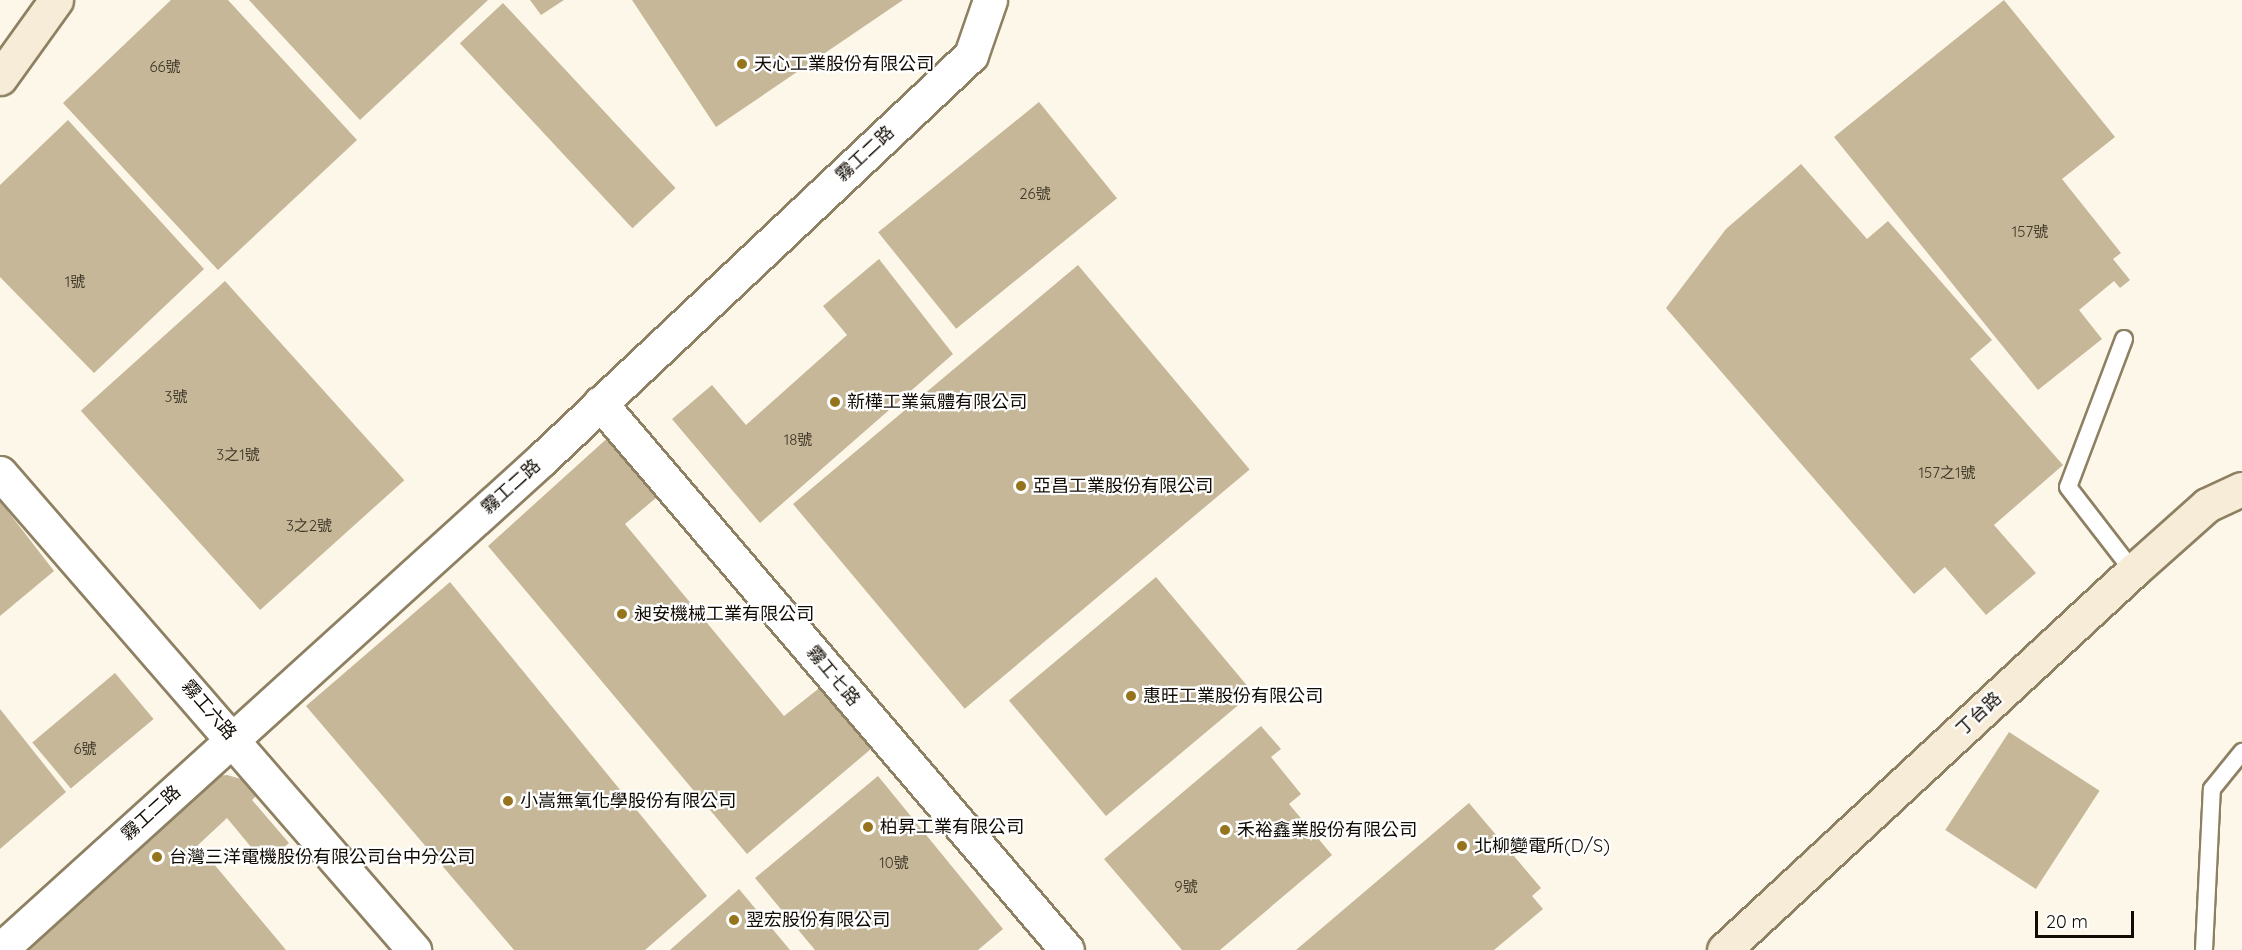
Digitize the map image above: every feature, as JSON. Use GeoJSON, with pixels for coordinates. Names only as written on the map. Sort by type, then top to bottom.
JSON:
{"type":"FeatureCollection","features":[{"type":"Feature","properties":{"kind":"street"},"geometry":{"type":"LineString","coordinates":[[0,78],[56,0]]}},
{"type":"Feature","properties":{"kind":"street","name":"霧工二路"},"geometry":{"type":"LineString","coordinates":[[0,950],[600,403],[970,55],[990,0]]}},
{"type":"Feature","properties":{"kind":"street","name":"霧工七路"},"geometry":{"type":"LineString","coordinates":[[600,403],[1067,950]]}},
{"type":"Feature","properties":{"kind":"street","name":"霧工六路"},"geometry":{"type":"LineString","coordinates":[[0,473],[234,738],[414,950]]}},
{"type":"Feature","properties":{"kind":"street","name":"丁台路"},"geometry":{"type":"LineString","coordinates":[[1724,950],[2207,505],[2242,489]]}},
{"type":"Feature","properties":{"kind":"lane"},"geometry":{"type":"LineString","coordinates":[[2124,339],[2067,487],[2133,571]]}},
{"type":"Feature","properties":{"kind":"lane"},"geometry":{"type":"LineString","coordinates":[[2204,950],[2212,789],[2242,752]]}},
{"type":"Feature","properties":{"kind":"building"},"geometry":{"type":"Polygon","coordinates":[[[171,0],[228,0],[357,140],[218,270],[63,103],[171,0]]]}},
{"type":"Feature","properties":{"kind":"building"},"geometry":{"type":"Polygon","coordinates":[[[249,0],[488,0],[360,120],[249,0]]]}},
{"type":"Feature","properties":{"kind":"building"},"geometry":{"type":"Polygon","coordinates":[[[530,0],[564,0],[541,15],[530,0]]]}},
{"type":"Feature","properties":{"kind":"building","name":"天心工業股份有限公司"},"geometry":{"type":"Polygon","coordinates":[[[632,0],[903,0],[716,127],[632,0]]]}},
{"type":"Feature","properties":{"kind":"building"},"geometry":{"type":"Polygon","coordinates":[[[2004,0],[2115,137],[2062,179],[2121,253],[2113,259],[2130,280],[2120,288],[2114,281],[2079,310],[2102,339],[2038,390],[1834,137],[2004,0]]]}},
{"type":"Feature","properties":{"kind":"building"},"geometry":{"type":"Polygon","coordinates":[[[503,3],[676,188],[632,228],[460,43],[503,3]]]}},
{"type":"Feature","properties":{"kind":"building"},"geometry":{"type":"Polygon","coordinates":[[[1039,102],[1117,198],[956,329],[878,232],[1039,102]]]}},
{"type":"Feature","properties":{"kind":"building"},"geometry":{"type":"Polygon","coordinates":[[[68,120],[204,269],[94,373],[0,277],[0,185],[68,120]]]}},
{"type":"Feature","properties":{"kind":"building"},"geometry":{"type":"Polygon","coordinates":[[[1801,164],[1867,239],[1888,221],[1992,340],[1970,359],[2063,465],[1994,525],[2036,573],[1986,615],[1945,567],[1914,594],[1666,308],[1726,229],[1801,164]]]}},
{"type":"Feature","properties":{"kind":"building","name":"新樺工業氣體有限公司"},"geometry":{"type":"Polygon","coordinates":[[[879,259],[953,354],[760,523],[672,419],[712,385],[746,425],[847,335],[823,306],[879,259]]]}},
{"type":"Feature","properties":{"kind":"building","name":"亞昌工業股份有限公司"},"geometry":{"type":"Polygon","coordinates":[[[1078,265],[1250,470],[965,709],[793,504],[1078,265]]]}},
{"type":"Feature","properties":{"kind":"building"},"geometry":{"type":"Polygon","coordinates":[[[225,281],[404,480],[260,610],[81,411],[225,281]]]}},
{"type":"Feature","properties":{"kind":"building","name":"昶安機械工業有限公司"},"geometry":{"type":"Polygon","coordinates":[[[612,434],[663,492],[625,524],[784,716],[827,682],[878,743],[747,854],[488,546],[612,434]]]}},
{"type":"Feature","properties":{"kind":"building"},"geometry":{"type":"Polygon","coordinates":[[[0,501],[54,571],[0,616],[0,501]]]}},
{"type":"Feature","properties":{"kind":"building","name":"惠旺工業股份有限公司"},"geometry":{"type":"Polygon","coordinates":[[[1156,577],[1253,693],[1106,816],[1009,700],[1156,577]]]}},
{"type":"Feature","properties":{"kind":"building","name":"小嵩無氧化學股份有限公司"},"geometry":{"type":"Polygon","coordinates":[[[450,582],[707,896],[645,950],[514,950],[306,706],[450,582]]]}},
{"type":"Feature","properties":{"kind":"building"},"geometry":{"type":"Polygon","coordinates":[[[115,673],[154,719],[71,788],[32,742],[115,673]]]}},
{"type":"Feature","properties":{"kind":"building"},"geometry":{"type":"Polygon","coordinates":[[[0,709],[66,792],[0,849],[0,709]]]}},
{"type":"Feature","properties":{"kind":"building","name":"禾裕鑫業股份有限公司"},"geometry":{"type":"Polygon","coordinates":[[[1261,726],[1281,749],[1271,757],[1301,794],[1289,804],[1332,855],[1220,950],[1182,950],[1104,859],[1261,726]]]}},
{"type":"Feature","properties":{"kind":"building"},"geometry":{"type":"Polygon","coordinates":[[[2009,732],[2100,791],[2036,889],[1945,830],[2009,732]]]}},
{"type":"Feature","properties":{"kind":"building","name":"台灣三洋電機股份有限公司台中分公司"},"geometry":{"type":"Polygon","coordinates":[[[227,775],[241,779],[258,794],[252,800],[289,843],[265,864],[227,818],[198,845],[286,950],[11,950],[213,776],[227,775]]]}},
{"type":"Feature","properties":{"kind":"building","name":"柏昇工業有限公司"},"geometry":{"type":"Polygon","coordinates":[[[878,776],[1003,929],[978,950],[815,950],[755,878],[878,776]]]}},
{"type":"Feature","properties":{"kind":"building","name":"北柳變電所(D/S)"},"geometry":{"type":"Polygon","coordinates":[[[1469,803],[1541,888],[1532,896],[1543,909],[1494,950],[1296,950],[1469,803]]]}},
{"type":"Feature","properties":{"kind":"building","name":"翌宏股份有限公司"},"geometry":{"type":"Polygon","coordinates":[[[739,889],[790,950],[670,950],[739,889]]]}},
{"type":"Feature","properties":{"kind":"place","name":"天心工業股份有限公司"},"geometry":{"type":"Point","coordinates":[742,64]}},
{"type":"Feature","properties":{"kind":"place","name":"新樺工業氣體有限公司"},"geometry":{"type":"Point","coordinates":[835,402]}},
{"type":"Feature","properties":{"kind":"place","name":"亞昌工業股份有限公司"},"geometry":{"type":"Point","coordinates":[1021,486]}},
{"type":"Feature","properties":{"kind":"place","name":"昶安機械工業有限公司"},"geometry":{"type":"Point","coordinates":[622,614]}},
{"type":"Feature","properties":{"kind":"place","name":"惠旺工業股份有限公司"},"geometry":{"type":"Point","coordinates":[1131,696]}},
{"type":"Feature","properties":{"kind":"place","name":"小嵩無氧化學股份有限公司"},"geometry":{"type":"Point","coordinates":[508,801]}},
{"type":"Feature","properties":{"kind":"place","name":"柏昇工業有限公司"},"geometry":{"type":"Point","coordinates":[868,827]}},
{"type":"Feature","properties":{"kind":"place","name":"禾裕鑫業股份有限公司"},"geometry":{"type":"Point","coordinates":[1225,830]}},
{"type":"Feature","properties":{"kind":"place","name":"北柳變電所(D/S)"},"geometry":{"type":"Point","coordinates":[1462,846]}},
{"type":"Feature","properties":{"kind":"place","name":"台灣三洋電機股份有限公司台中分公司"},"geometry":{"type":"Point","coordinates":[157,857]}},
{"type":"Feature","properties":{"kind":"place","name":"翌宏股份有限公司"},"geometry":{"type":"Point","coordinates":[734,920]}}]}
